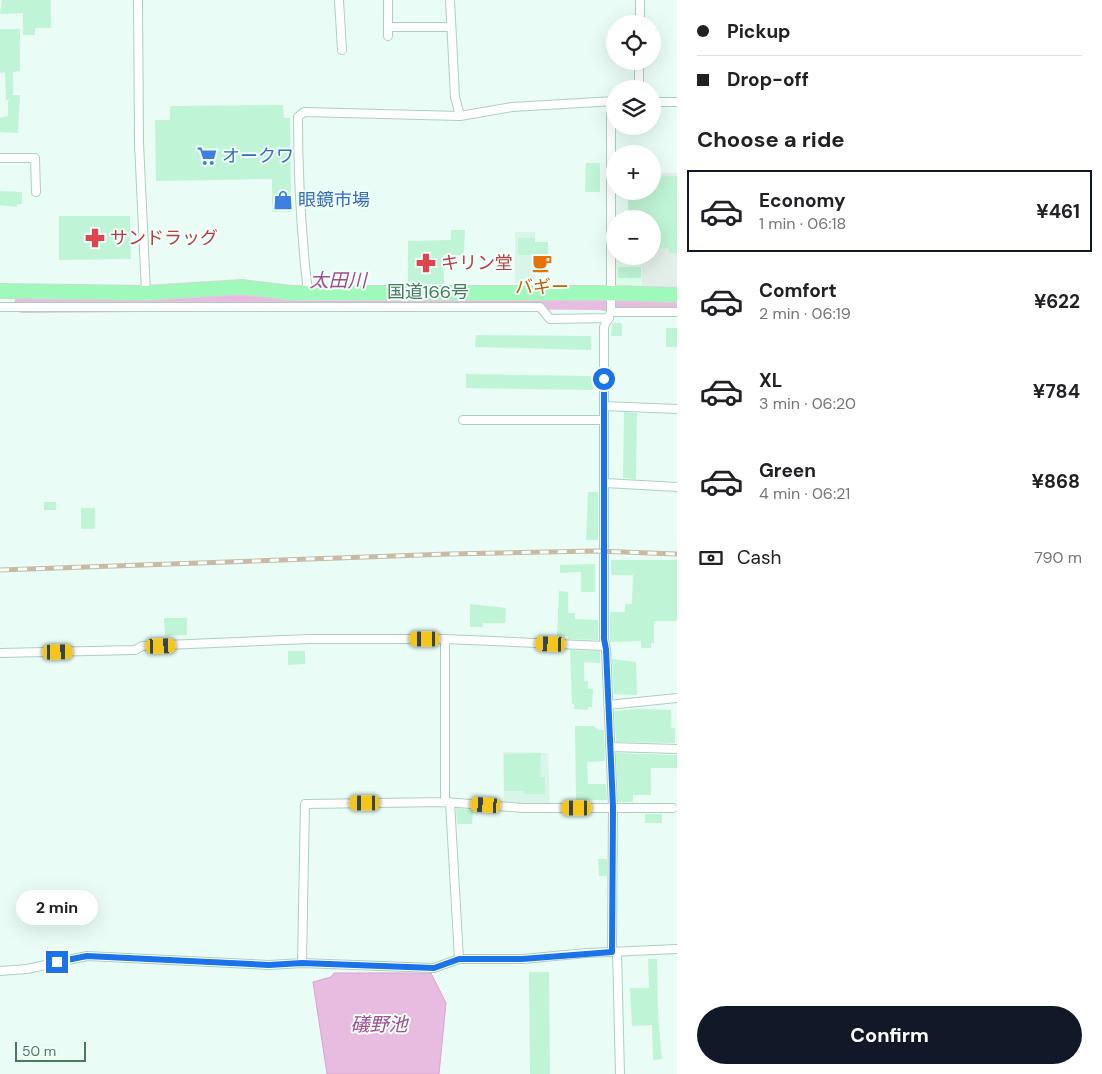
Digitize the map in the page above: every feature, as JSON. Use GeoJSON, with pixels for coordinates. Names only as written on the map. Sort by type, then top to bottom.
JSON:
{"type":"FeatureCollection","features":[{"type":"Feature","properties":{"kind":"highway","name":"国道166号"},"geometry":{"type":"LineString","coordinates":[[0,291],[146,293],[242,287],[291,293],[611,295],[660,298],[677,295]]}},
{"type":"Feature","properties":{"kind":"street"},"geometry":{"type":"LineString","coordinates":[[138,0],[139,143],[146,293]]}},
{"type":"Feature","properties":{"kind":"street"},"geometry":{"type":"LineString","coordinates":[[339,0],[342,50]]}},
{"type":"Feature","properties":{"kind":"street"},"geometry":{"type":"LineString","coordinates":[[388,0],[388,36]]}},
{"type":"Feature","properties":{"kind":"street"},"geometry":{"type":"LineString","coordinates":[[450,0],[455,97],[460,116]]}},
{"type":"Feature","properties":{"kind":"street"},"geometry":{"type":"LineString","coordinates":[[640,0],[640,15]]}},
{"type":"Feature","properties":{"kind":"street"},"geometry":{"type":"LineString","coordinates":[[388,27],[451,27]]}},
{"type":"Feature","properties":{"kind":"street"},"geometry":{"type":"LineString","coordinates":[[308,292],[300,218],[298,117],[304,112],[460,116],[512,107],[606,101]]}},
{"type":"Feature","properties":{"kind":"street"},"geometry":{"type":"LineString","coordinates":[[661,102],[677,102]]}},
{"type":"Feature","properties":{"kind":"street"},"geometry":{"type":"LineString","coordinates":[[613,135],[611,295],[610,313],[604,327],[604,646],[613,807],[614,952],[620,1074]]}},
{"type":"Feature","properties":{"kind":"street"},"geometry":{"type":"LineString","coordinates":[[0,158],[35,158],[36,192]]}},
{"type":"Feature","properties":{"kind":"street"},"geometry":{"type":"LineString","coordinates":[[660,298],[660,311]]}},
{"type":"Feature","properties":{"kind":"street"},"geometry":{"type":"LineString","coordinates":[[0,308],[540,307],[550,319],[610,313],[677,312]]}},
{"type":"Feature","properties":{"kind":"street"},"geometry":{"type":"LineString","coordinates":[[604,406],[677,409]]}},
{"type":"Feature","properties":{"kind":"street"},"geometry":{"type":"LineString","coordinates":[[463,420],[604,420]]}},
{"type":"Feature","properties":{"kind":"street"},"geometry":{"type":"LineString","coordinates":[[605,483],[677,487]]}},
{"type":"Feature","properties":{"kind":"street"},"geometry":{"type":"LineString","coordinates":[[0,653],[135,650],[142,646],[310,639],[444,639],[604,646]]}},
{"type":"Feature","properties":{"kind":"street"},"geometry":{"type":"LineString","coordinates":[[444,639],[447,802],[459,959]]}},
{"type":"Feature","properties":{"kind":"street"},"geometry":{"type":"LineString","coordinates":[[608,705],[677,698]]}},
{"type":"Feature","properties":{"kind":"street"},"geometry":{"type":"LineString","coordinates":[[610,747],[677,749]]}},
{"type":"Feature","properties":{"kind":"street"},"geometry":{"type":"LineString","coordinates":[[302,963],[305,804],[447,802],[524,808],[673,808]]}},
{"type":"Feature","properties":{"kind":"street"},"geometry":{"type":"LineString","coordinates":[[0,971],[27,969],[87,956],[269,965],[302,963],[434,968],[459,959],[522,959],[614,952],[677,950]]}},
{"type":"Feature","properties":{"kind":"shaded area"},"geometry":{"type":"Polygon","coordinates":[[[661,173],[677,173],[677,288],[642,289],[642,265],[661,265],[661,210],[653,210],[653,200],[661,200],[661,173]]]}},
{"type":"Feature","properties":{"kind":"shaded area"},"geometry":{"type":"Polygon","coordinates":[[[515,232],[535,232],[535,283],[515,283],[515,232]]]}},
{"type":"Feature","properties":{"kind":"shaded area"},"geometry":{"type":"Polygon","coordinates":[[[616,265],[642,265],[642,289],[616,289],[616,265]]]}},
{"type":"Feature","properties":{"kind":"shaded area"},"geometry":{"type":"Polygon","coordinates":[[[503,752],[548,753],[550,805],[504,804],[503,752]]]}},
{"type":"Feature","properties":{"kind":"water","name":"礒野池"},"geometry":{"type":"Polygon","coordinates":[[[334,973],[431,973],[446,1003],[439,1074],[327,1074],[313,982],[331,977],[334,973]]]}},
{"type":"Feature","properties":{"kind":"building"},"geometry":{"type":"Polygon","coordinates":[[[2,0],[51,0],[51,28],[35,28],[35,35],[23,35],[23,13],[0,14],[2,0]]]}},
{"type":"Feature","properties":{"kind":"building"},"geometry":{"type":"Polygon","coordinates":[[[0,29],[20,29],[20,71],[13,72],[13,95],[20,95],[18,133],[0,132],[0,118],[8,116],[8,101],[11,100],[6,100],[5,72],[0,73],[0,29]]]}},
{"type":"Feature","properties":{"kind":"building"},"geometry":{"type":"Polygon","coordinates":[[[283,105],[284,118],[290,118],[291,212],[272,212],[272,179],[156,181],[155,120],[170,120],[170,106],[283,105]]]}},
{"type":"Feature","properties":{"kind":"building"},"geometry":{"type":"Polygon","coordinates":[[[586,163],[600,163],[600,192],[585,192],[586,163]]]}},
{"type":"Feature","properties":{"kind":"building"},"geometry":{"type":"Polygon","coordinates":[[[677,176],[677,253],[669,253],[669,248],[661,248],[661,210],[628,210],[628,200],[661,200],[661,177],[677,176]]]}},
{"type":"Feature","properties":{"kind":"building"},"geometry":{"type":"Polygon","coordinates":[[[0,191],[22,192],[22,204],[17,204],[17,207],[0,205],[0,191]]]}},
{"type":"Feature","properties":{"kind":"building","name":"サンドラッグ"},"geometry":{"type":"Polygon","coordinates":[[[59,216],[130,216],[131,259],[59,260],[59,216]]]}},
{"type":"Feature","properties":{"kind":"building","name":"キリン堂"},"geometry":{"type":"Polygon","coordinates":[[[451,230],[465,230],[464,252],[461,255],[443,255],[444,284],[408,284],[408,241],[451,240],[451,230]]]}},
{"type":"Feature","properties":{"kind":"building"},"geometry":{"type":"Polygon","coordinates":[[[518,238],[535,238],[535,242],[548,242],[548,269],[536,269],[536,255],[518,255],[518,238]]]}},
{"type":"Feature","properties":{"kind":"building"},"geometry":{"type":"Polygon","coordinates":[[[618,267],[641,267],[641,278],[618,278],[618,267]]]}},
{"type":"Feature","properties":{"kind":"building"},"geometry":{"type":"Polygon","coordinates":[[[612,323],[622,323],[622,336],[611,336],[612,323]]]}},
{"type":"Feature","properties":{"kind":"building"},"geometry":{"type":"Polygon","coordinates":[[[666,328],[677,328],[677,347],[666,347],[666,328]]]}},
{"type":"Feature","properties":{"kind":"building"},"geometry":{"type":"Polygon","coordinates":[[[476,335],[591,336],[591,350],[475,347],[476,335]]]}},
{"type":"Feature","properties":{"kind":"building"},"geometry":{"type":"Polygon","coordinates":[[[466,374],[593,376],[593,390],[466,388],[466,374]]]}},
{"type":"Feature","properties":{"kind":"building"},"geometry":{"type":"Polygon","coordinates":[[[624,412],[637,413],[636,479],[623,478],[624,412]]]}},
{"type":"Feature","properties":{"kind":"building"},"geometry":{"type":"Polygon","coordinates":[[[588,492],[598,492],[598,540],[586,540],[588,492]]]}},
{"type":"Feature","properties":{"kind":"building"},"geometry":{"type":"Polygon","coordinates":[[[44,502],[56,502],[56,510],[44,510],[44,502]]]}},
{"type":"Feature","properties":{"kind":"building"},"geometry":{"type":"Polygon","coordinates":[[[81,508],[95,508],[95,529],[81,529],[81,508]]]}},
{"type":"Feature","properties":{"kind":"building"},"geometry":{"type":"Polygon","coordinates":[[[611,560],[677,560],[677,621],[654,621],[654,643],[651,643],[651,648],[641,648],[641,641],[610,642],[610,612],[625,612],[625,604],[632,604],[633,575],[611,575],[611,560]]]}},
{"type":"Feature","properties":{"kind":"building"},"geometry":{"type":"Polygon","coordinates":[[[595,564],[595,592],[581,592],[581,572],[560,573],[560,565],[595,564]]]}},
{"type":"Feature","properties":{"kind":"building"},"geometry":{"type":"Polygon","coordinates":[[[559,591],[568,592],[568,613],[575,613],[575,619],[598,620],[598,640],[568,639],[568,636],[557,636],[559,591]]]}},
{"type":"Feature","properties":{"kind":"building"},"geometry":{"type":"Polygon","coordinates":[[[470,604],[506,608],[505,623],[483,623],[483,627],[470,627],[470,604]]]}},
{"type":"Feature","properties":{"kind":"building"},"geometry":{"type":"Polygon","coordinates":[[[164,618],[187,618],[187,635],[165,636],[164,618]]]}},
{"type":"Feature","properties":{"kind":"building"},"geometry":{"type":"Polygon","coordinates":[[[570,650],[600,651],[600,663],[584,662],[584,681],[588,681],[588,689],[593,689],[592,707],[588,707],[588,710],[574,709],[574,704],[572,704],[570,650]]]}},
{"type":"Feature","properties":{"kind":"building"},"geometry":{"type":"Polygon","coordinates":[[[288,651],[305,651],[305,664],[288,665],[288,651]]]}},
{"type":"Feature","properties":{"kind":"building"},"geometry":{"type":"Polygon","coordinates":[[[612,659],[636,662],[637,695],[614,694],[612,659]]]}},
{"type":"Feature","properties":{"kind":"building"},"geometry":{"type":"Polygon","coordinates":[[[637,709],[671,710],[671,728],[675,728],[675,743],[616,742],[614,711],[637,709]]]}},
{"type":"Feature","properties":{"kind":"building"},"geometry":{"type":"Polygon","coordinates":[[[575,726],[594,726],[598,730],[604,730],[605,761],[587,762],[588,784],[606,784],[607,800],[576,800],[575,726]]]}},
{"type":"Feature","properties":{"kind":"building"},"geometry":{"type":"Polygon","coordinates":[[[541,753],[540,777],[545,777],[545,794],[524,794],[524,791],[504,791],[504,754],[541,753]]]}},
{"type":"Feature","properties":{"kind":"building"},"geometry":{"type":"Polygon","coordinates":[[[616,753],[677,755],[677,768],[651,768],[651,795],[633,795],[633,802],[618,802],[616,753]]]}},
{"type":"Feature","properties":{"kind":"building"},"geometry":{"type":"Polygon","coordinates":[[[456,808],[473,810],[472,824],[457,824],[456,808]]]}},
{"type":"Feature","properties":{"kind":"building"},"geometry":{"type":"Polygon","coordinates":[[[645,814],[662,814],[662,823],[645,823],[645,814]]]}},
{"type":"Feature","properties":{"kind":"building"},"geometry":{"type":"Polygon","coordinates":[[[598,859],[607,859],[607,876],[599,876],[598,859]]]}},
{"type":"Feature","properties":{"kind":"building"},"geometry":{"type":"Polygon","coordinates":[[[648,959],[657,959],[658,1015],[662,1059],[653,1060],[652,1025],[632,1026],[630,988],[649,988],[648,959]]]}},
{"type":"Feature","properties":{"kind":"building"},"geometry":{"type":"Polygon","coordinates":[[[529,972],[549,972],[550,1074],[530,1074],[529,972]]]}},
{"type":"Feature","properties":{"kind":"waterway","name":"太田川"},"geometry":{"type":"LineString","coordinates":[[23,304],[467,300],[600,301],[626,306],[677,305]]}},
{"type":"Feature","properties":{"kind":"railway"},"geometry":{"type":"LineString","coordinates":[[0,570],[449,554],[596,551],[677,554]]}},
{"type":"Feature","properties":{"kind":"place","name":"オークワ"},"geometry":{"type":"Point","coordinates":[207,156]}},
{"type":"Feature","properties":{"kind":"place","name":"眼鏡市場"},"geometry":{"type":"Point","coordinates":[283,200]}},
{"type":"Feature","properties":{"kind":"place","name":"サンドラッグ"},"geometry":{"type":"Point","coordinates":[95,238]}},
{"type":"Feature","properties":{"kind":"place","name":"キリン堂"},"geometry":{"type":"Point","coordinates":[426,263]}},
{"type":"Feature","properties":{"kind":"place","name":"バギー"},"geometry":{"type":"Point","coordinates":[542,263]}},
{"type":"Feature","properties":{"kind":"route"},"geometry":{"type":"LineString","coordinates":[[57,962],[87,956],[269,965],[302,963],[434,968],[459,959],[522,959],[612,952],[613,807],[606,649],[604,646],[604,379]]}}]}
